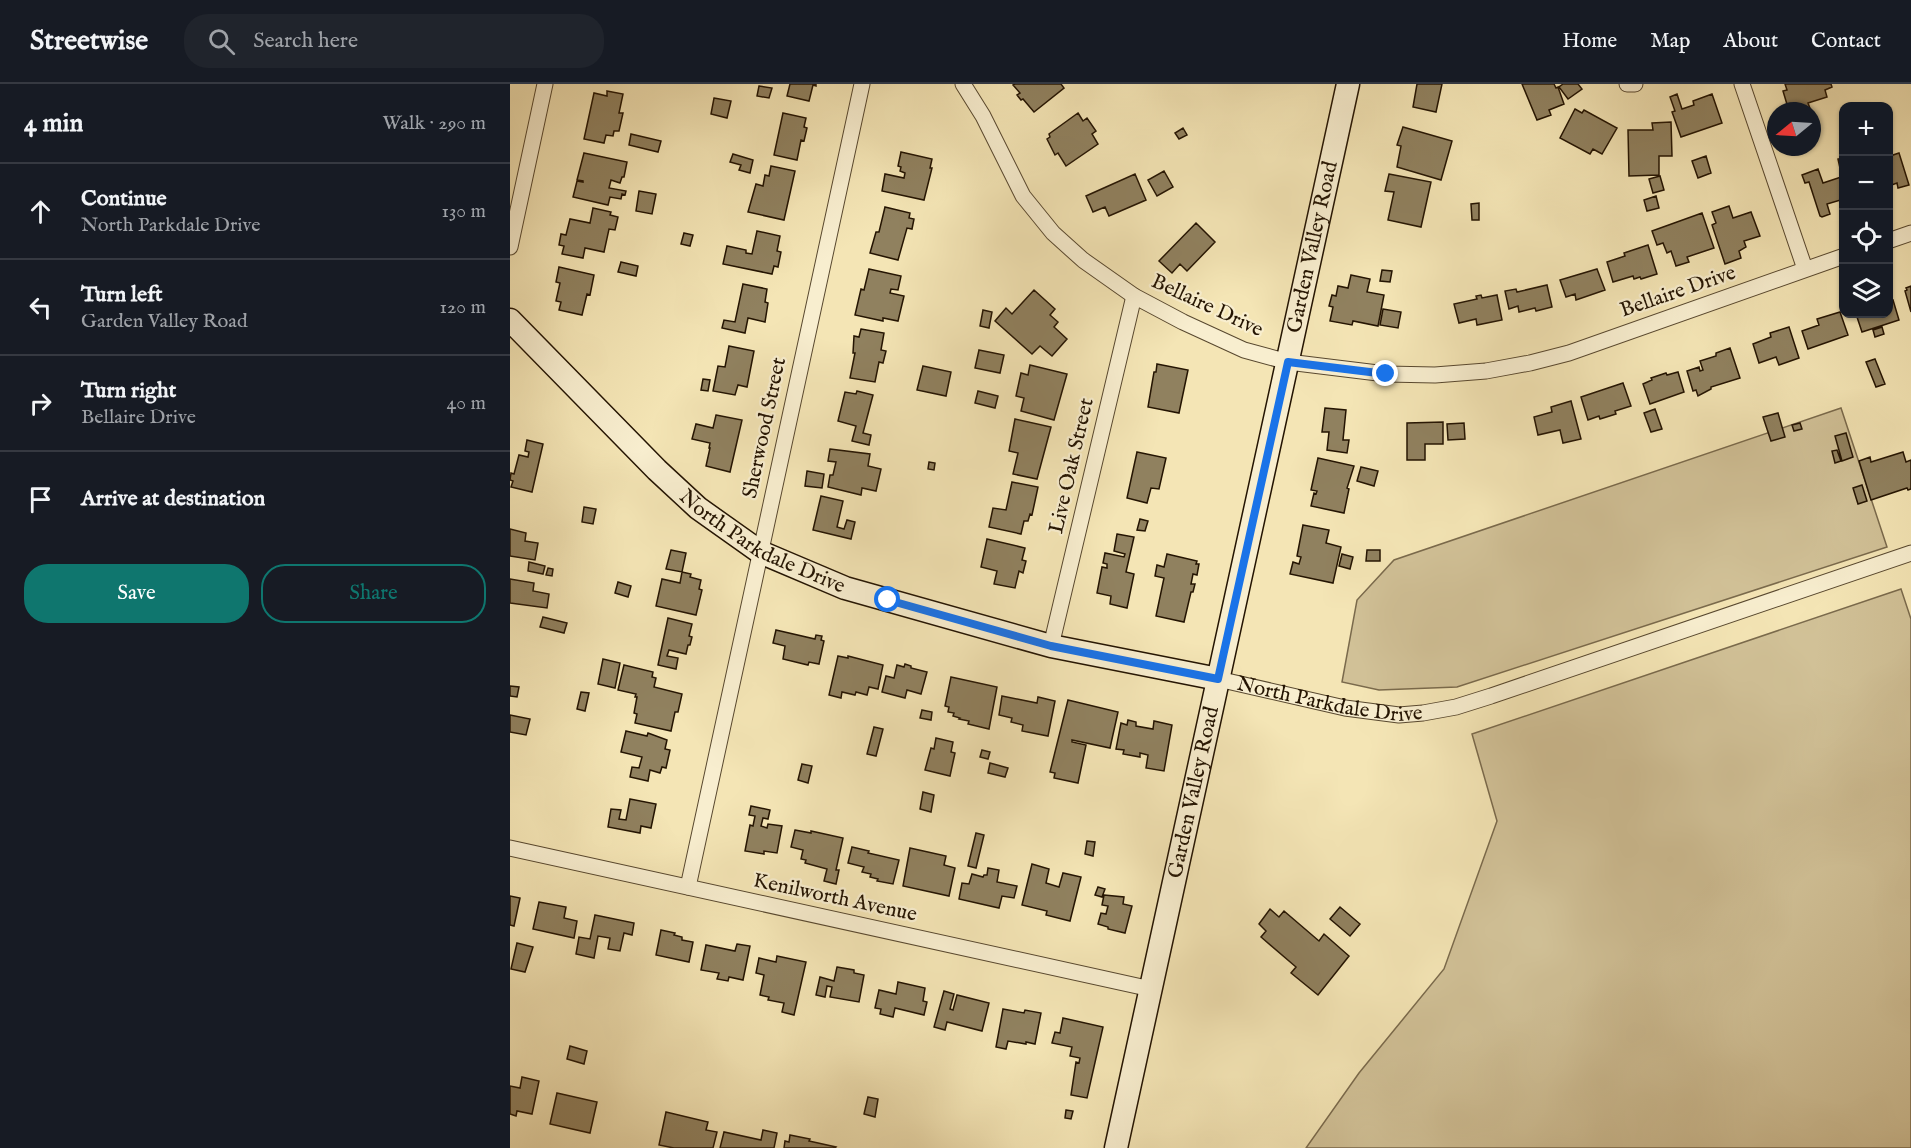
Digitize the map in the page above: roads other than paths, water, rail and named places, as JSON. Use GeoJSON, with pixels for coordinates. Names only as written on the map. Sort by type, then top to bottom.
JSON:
{"type":"FeatureCollection","features":[{"type":"Feature","properties":{"kind":"street"},"geometry":{"type":"LineString","coordinates":[[510,247],[545,84]]}},
{"type":"Feature","properties":{"kind":"street","name":"Sherwood Street"},"geometry":{"type":"LineString","coordinates":[[688,887],[862,84]]}},
{"type":"Feature","properties":{"kind":"street","name":"Bellaire Drive"},"geometry":{"type":"LineString","coordinates":[[963,84],[983,116],[1023,196],[1053,232],[1083,260],[1134,296],[1183,322],[1244,350],[1288,362],[1386,374],[1435,375],[1486,371],[1530,363],[1569,353],[1839,258]]}},
{"type":"Feature","properties":{"kind":"street","name":"Garden Valley Road"},"geometry":{"type":"LineString","coordinates":[[1116,1148],[1348,84]]}},
{"type":"Feature","properties":{"kind":"street"},"geometry":{"type":"LineString","coordinates":[[1627,84],[1635,84]]}},
{"type":"Feature","properties":{"kind":"street"},"geometry":{"type":"LineString","coordinates":[[1742,84],[1805,269]]}},
{"type":"Feature","properties":{"kind":"street"},"geometry":{"type":"LineString","coordinates":[[1893,239],[1911,233]]}},
{"type":"Feature","properties":{"kind":"street","name":"Live Oak Street"},"geometry":{"type":"LineString","coordinates":[[1051,646],[1134,296]]}},
{"type":"Feature","properties":{"kind":"street","name":"North Parkdale Drive"},"geometry":{"type":"LineString","coordinates":[[510,320],[657,470],[699,508],[760,552],[845,588],[1051,646],[1218,679],[1345,708],[1400,715],[1456,706],[1911,553]]}},
{"type":"Feature","properties":{"kind":"street","name":"Kenilworth Avenue"},"geometry":{"type":"LineString","coordinates":[[510,848],[1151,989]]}}]}
